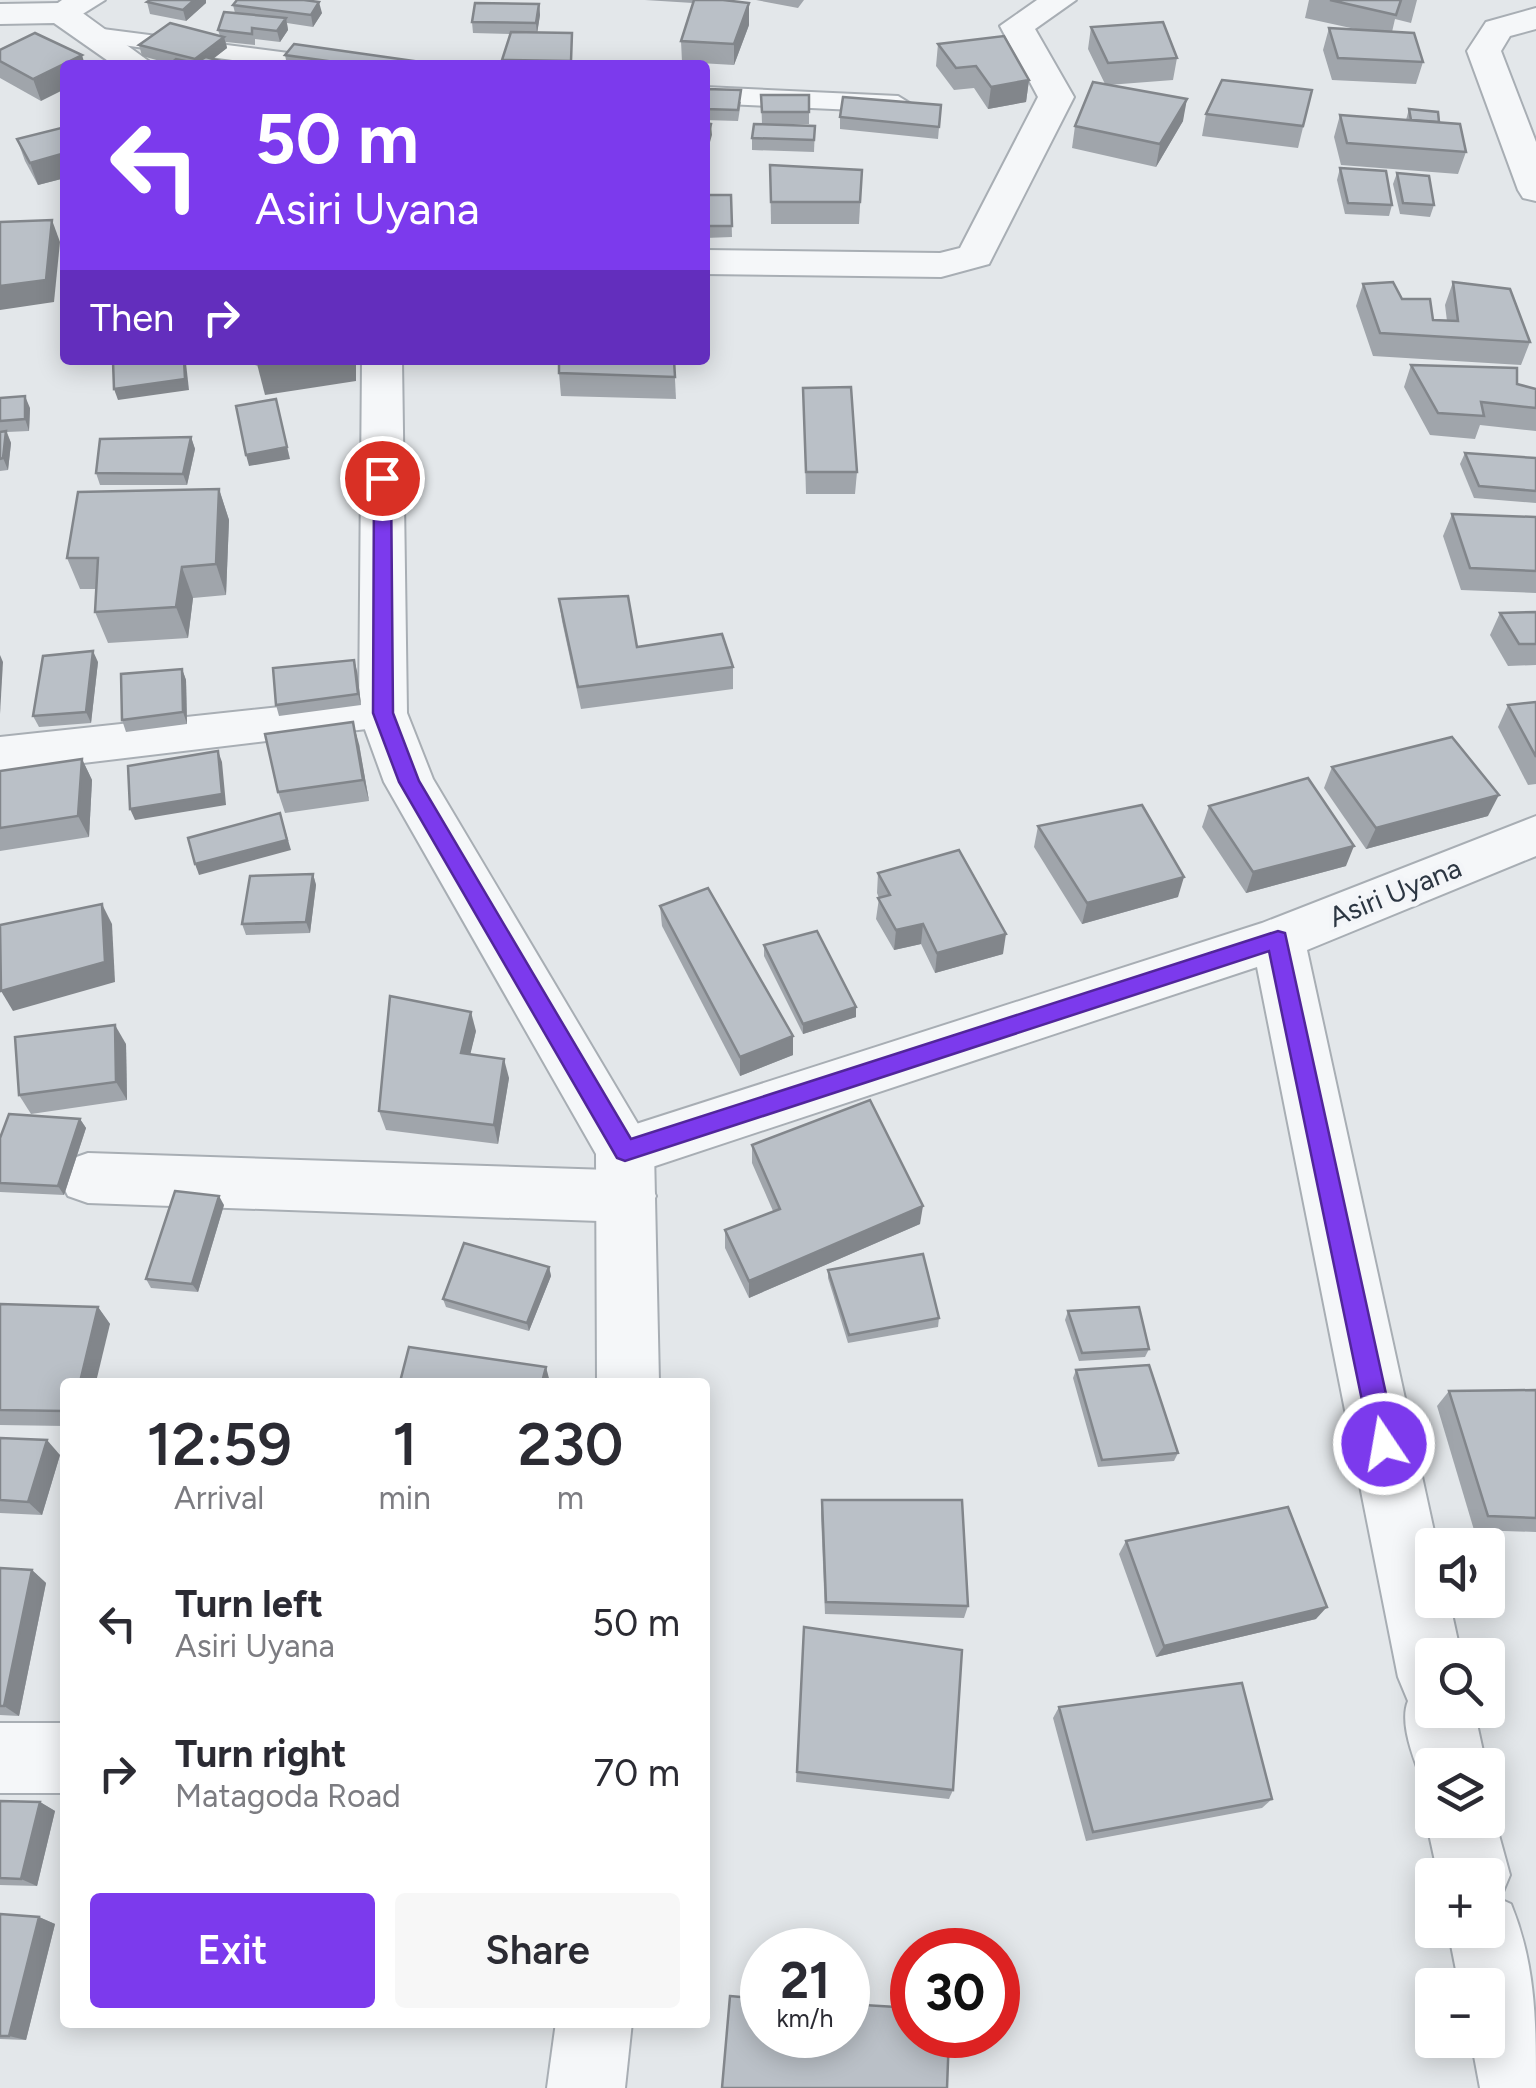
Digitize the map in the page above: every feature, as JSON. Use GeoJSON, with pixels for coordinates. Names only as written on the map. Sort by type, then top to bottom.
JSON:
{"type":"FeatureCollection","features":[{"type":"Feature","properties":{"kind":"street"},"geometry":{"type":"LineString","coordinates":[[710,262],[941,265],[974,256],[1056,97],[1017,26],[1060,0]]}},
{"type":"Feature","properties":{"kind":"street"},"geometry":{"type":"LineString","coordinates":[[0,14],[75,7],[95,36],[130,60]]}},
{"type":"Feature","properties":{"kind":"street"},"geometry":{"type":"LineString","coordinates":[[1536,18],[1498,29],[1484,50],[1536,190]]}},
{"type":"Feature","properties":{"kind":"street"},"geometry":{"type":"LineString","coordinates":[[382,365],[383,713],[409,782],[626,1173],[628,1378]]}},
{"type":"Feature","properties":{"kind":"street"},"geometry":{"type":"LineString","coordinates":[[0,755],[383,713]]}},
{"type":"Feature","properties":{"kind":"street","name":"Asiri Uyana"},"geometry":{"type":"LineString","coordinates":[[88,1178],[626,1173],[1278,939],[1536,835]]}},
{"type":"Feature","properties":{"kind":"street"},"geometry":{"type":"LineString","coordinates":[[1278,939],[1424,1638]]}},
{"type":"Feature","properties":{"kind":"street"},"geometry":{"type":"LineString","coordinates":[[0,1758],[60,1758]]}},
{"type":"Feature","properties":{"kind":"street"},"geometry":{"type":"LineString","coordinates":[[1490,1948],[1518,2088]]}},
{"type":"Feature","properties":{"kind":"street"},"geometry":{"type":"LineString","coordinates":[[586,2088],[593,2028]]}},
{"type":"Feature","properties":{"kind":"lane"},"geometry":{"type":"LineString","coordinates":[[95,36],[286,60]]}},
{"type":"Feature","properties":{"kind":"lane"},"geometry":{"type":"LineString","coordinates":[[710,95],[917,105]]}},
{"type":"Feature","properties":{"kind":"building"},"geometry":{"type":"Polygon","coordinates":[[[194,0],[183,10],[147,2],[194,0]]]}},
{"type":"Feature","properties":{"kind":"building"},"geometry":{"type":"Polygon","coordinates":[[[237,0],[319,2],[311,15],[233,5],[237,0]]]}},
{"type":"Feature","properties":{"kind":"building"},"geometry":{"type":"Polygon","coordinates":[[[694,0],[749,3],[734,44],[681,41],[694,0]]]}},
{"type":"Feature","properties":{"kind":"building"},"geometry":{"type":"Polygon","coordinates":[[[1330,0],[1401,0],[1396,15],[1330,0]]]}},
{"type":"Feature","properties":{"kind":"building"},"geometry":{"type":"Polygon","coordinates":[[[475,3],[539,4],[536,23],[472,22],[475,3]]]}},
{"type":"Feature","properties":{"kind":"building"},"geometry":{"type":"Polygon","coordinates":[[[224,12],[286,18],[277,31],[252,28],[252,34],[218,30],[224,12]]]}},
{"type":"Feature","properties":{"kind":"building"},"geometry":{"type":"Polygon","coordinates":[[[1163,22],[1177,58],[1108,63],[1091,27],[1163,22]]]}},
{"type":"Feature","properties":{"kind":"building"},"geometry":{"type":"Polygon","coordinates":[[[170,23],[224,37],[195,59],[139,45],[170,23]]]}},
{"type":"Feature","properties":{"kind":"building"},"geometry":{"type":"Polygon","coordinates":[[[1329,28],[1414,33],[1423,62],[1338,58],[1329,28]]]}},
{"type":"Feature","properties":{"kind":"building"},"geometry":{"type":"Polygon","coordinates":[[[511,32],[572,33],[571,60],[502,60],[511,32]]]}},
{"type":"Feature","properties":{"kind":"building"},"geometry":{"type":"Polygon","coordinates":[[[35,33],[82,55],[60,60],[60,66],[33,79],[0,61],[0,50],[35,33]]]}},
{"type":"Feature","properties":{"kind":"building"},"geometry":{"type":"Polygon","coordinates":[[[1004,36],[1029,80],[991,87],[976,66],[956,68],[938,44],[1004,36]]]}},
{"type":"Feature","properties":{"kind":"building"},"geometry":{"type":"Polygon","coordinates":[[[294,44],[407,60],[320,60],[285,55],[294,44]]]}},
{"type":"Feature","properties":{"kind":"building"},"geometry":{"type":"Polygon","coordinates":[[[1222,80],[1312,90],[1303,126],[1206,114],[1222,80]]]}},
{"type":"Feature","properties":{"kind":"building"},"geometry":{"type":"Polygon","coordinates":[[[1093,82],[1187,99],[1160,144],[1075,126],[1093,82]]]}},
{"type":"Feature","properties":{"kind":"building"},"geometry":{"type":"Polygon","coordinates":[[[710,89],[741,90],[738,110],[710,109],[710,89]]]}},
{"type":"Feature","properties":{"kind":"building"},"geometry":{"type":"Polygon","coordinates":[[[761,95],[809,95],[809,112],[762,112],[761,95]]]}},
{"type":"Feature","properties":{"kind":"building"},"geometry":{"type":"Polygon","coordinates":[[[843,97],[941,105],[939,127],[840,117],[843,97]]]}},
{"type":"Feature","properties":{"kind":"building"},"geometry":{"type":"Polygon","coordinates":[[[1409,109],[1438,112],[1439,122],[1411,120],[1409,109]]]}},
{"type":"Feature","properties":{"kind":"building"},"geometry":{"type":"Polygon","coordinates":[[[1340,115],[1460,124],[1466,152],[1347,143],[1340,115]]]}},
{"type":"Feature","properties":{"kind":"building"},"geometry":{"type":"Polygon","coordinates":[[[754,124],[815,126],[814,140],[752,138],[754,124]]]}},
{"type":"Feature","properties":{"kind":"building"},"geometry":{"type":"Polygon","coordinates":[[[60,128],[60,154],[30,163],[17,139],[60,128]]]}},
{"type":"Feature","properties":{"kind":"building"},"geometry":{"type":"Polygon","coordinates":[[[770,165],[862,170],[860,202],[771,202],[770,165]]]}},
{"type":"Feature","properties":{"kind":"building"},"geometry":{"type":"Polygon","coordinates":[[[1340,168],[1386,171],[1392,205],[1348,203],[1340,168]]]}},
{"type":"Feature","properties":{"kind":"building"},"geometry":{"type":"Polygon","coordinates":[[[1397,173],[1429,176],[1434,205],[1403,203],[1397,173]]]}},
{"type":"Feature","properties":{"kind":"building"},"geometry":{"type":"Polygon","coordinates":[[[710,195],[731,195],[732,226],[710,226],[710,195]]]}},
{"type":"Feature","properties":{"kind":"building"},"geometry":{"type":"Polygon","coordinates":[[[52,220],[46,280],[0,286],[0,222],[52,220]]]}},
{"type":"Feature","properties":{"kind":"building"},"geometry":{"type":"Polygon","coordinates":[[[1393,282],[1402,299],[1430,299],[1433,320],[1458,321],[1453,282],[1510,289],[1530,342],[1380,333],[1363,284],[1393,282]]]}},
{"type":"Feature","properties":{"kind":"building"},"geometry":{"type":"Polygon","coordinates":[[[113,365],[184,365],[185,379],[114,389],[113,365]]]}},
{"type":"Feature","properties":{"kind":"building"},"geometry":{"type":"Polygon","coordinates":[[[559,365],[674,365],[675,377],[559,373],[559,365]]]}},
{"type":"Feature","properties":{"kind":"building"},"geometry":{"type":"Polygon","coordinates":[[[1411,365],[1517,368],[1517,384],[1536,389],[1536,408],[1481,402],[1484,416],[1438,413],[1411,365]]]}},
{"type":"Feature","properties":{"kind":"building"},"geometry":{"type":"Polygon","coordinates":[[[851,387],[857,472],[806,472],[803,388],[851,387]]]}},
{"type":"Feature","properties":{"kind":"building"},"geometry":{"type":"Polygon","coordinates":[[[25,396],[25,419],[0,421],[0,398],[25,396]]]}},
{"type":"Feature","properties":{"kind":"building"},"geometry":{"type":"Polygon","coordinates":[[[276,399],[287,447],[246,455],[236,406],[276,399]]]}},
{"type":"Feature","properties":{"kind":"building"},"geometry":{"type":"Polygon","coordinates":[[[6,431],[3,458],[0,459],[0,432],[6,431]]]}},
{"type":"Feature","properties":{"kind":"building"},"geometry":{"type":"Polygon","coordinates":[[[191,437],[183,474],[96,473],[100,439],[191,437]]]}},
{"type":"Feature","properties":{"kind":"building"},"geometry":{"type":"Polygon","coordinates":[[[1465,453],[1536,458],[1536,491],[1479,486],[1465,453]]]}},
{"type":"Feature","properties":{"kind":"building"},"geometry":{"type":"Polygon","coordinates":[[[219,489],[216,564],[182,567],[176,607],[95,612],[98,558],[67,558],[78,492],[219,489]]]}},
{"type":"Feature","properties":{"kind":"building"},"geometry":{"type":"Polygon","coordinates":[[[1452,514],[1536,517],[1536,571],[1470,568],[1452,514]]]}},
{"type":"Feature","properties":{"kind":"building"},"geometry":{"type":"Polygon","coordinates":[[[628,596],[637,647],[722,634],[733,667],[578,687],[559,599],[628,596]]]}},
{"type":"Feature","properties":{"kind":"building"},"geometry":{"type":"Polygon","coordinates":[[[1536,612],[1536,644],[1519,644],[1500,613],[1536,612]]]}},
{"type":"Feature","properties":{"kind":"building"},"geometry":{"type":"Polygon","coordinates":[[[93,651],[86,712],[33,716],[43,656],[93,651]]]}},
{"type":"Feature","properties":{"kind":"building"},"geometry":{"type":"Polygon","coordinates":[[[354,660],[358,694],[276,705],[273,668],[354,660]]]}},
{"type":"Feature","properties":{"kind":"building"},"geometry":{"type":"Polygon","coordinates":[[[182,669],[183,712],[122,720],[121,674],[182,669]]]}},
{"type":"Feature","properties":{"kind":"building"},"geometry":{"type":"Polygon","coordinates":[[[1536,702],[1536,757],[1508,705],[1536,702]]]}},
{"type":"Feature","properties":{"kind":"building"},"geometry":{"type":"Polygon","coordinates":[[[353,722],[363,780],[278,792],[265,734],[353,722]]]}},
{"type":"Feature","properties":{"kind":"building"},"geometry":{"type":"Polygon","coordinates":[[[1452,737],[1499,795],[1376,828],[1332,767],[1452,737]]]}},
{"type":"Feature","properties":{"kind":"building"},"geometry":{"type":"Polygon","coordinates":[[[218,751],[222,794],[130,809],[128,766],[218,751]]]}},
{"type":"Feature","properties":{"kind":"building"},"geometry":{"type":"Polygon","coordinates":[[[82,759],[78,816],[0,828],[0,771],[82,759]]]}},
{"type":"Feature","properties":{"kind":"building"},"geometry":{"type":"Polygon","coordinates":[[[1308,778],[1354,846],[1253,872],[1209,806],[1308,778]]]}},
{"type":"Feature","properties":{"kind":"building"},"geometry":{"type":"Polygon","coordinates":[[[1142,805],[1184,877],[1087,903],[1038,826],[1142,805]]]}},
{"type":"Feature","properties":{"kind":"building"},"geometry":{"type":"Polygon","coordinates":[[[280,813],[287,840],[195,864],[188,838],[280,813]]]}},
{"type":"Feature","properties":{"kind":"building"},"geometry":{"type":"Polygon","coordinates":[[[959,850],[1006,934],[937,953],[923,924],[896,930],[878,898],[890,895],[878,873],[959,850]]]}},
{"type":"Feature","properties":{"kind":"building"},"geometry":{"type":"Polygon","coordinates":[[[313,874],[306,922],[242,924],[250,876],[313,874]]]}},
{"type":"Feature","properties":{"kind":"building"},"geometry":{"type":"Polygon","coordinates":[[[708,888],[793,1036],[740,1057],[660,906],[708,888]]]}},
{"type":"Feature","properties":{"kind":"building"},"geometry":{"type":"Polygon","coordinates":[[[102,904],[105,962],[1,991],[0,925],[102,904]]]}},
{"type":"Feature","properties":{"kind":"building"},"geometry":{"type":"Polygon","coordinates":[[[817,931],[856,1007],[803,1024],[764,945],[817,931]]]}},
{"type":"Feature","properties":{"kind":"building"},"geometry":{"type":"Polygon","coordinates":[[[390,996],[471,1012],[461,1053],[504,1059],[494,1125],[379,1111],[390,996]]]}},
{"type":"Feature","properties":{"kind":"building"},"geometry":{"type":"Polygon","coordinates":[[[115,1025],[116,1082],[19,1095],[15,1037],[115,1025]]]}},
{"type":"Feature","properties":{"kind":"building"},"geometry":{"type":"Polygon","coordinates":[[[870,1100],[923,1206],[749,1281],[725,1230],[780,1209],[752,1145],[870,1100]]]}},
{"type":"Feature","properties":{"kind":"building"},"geometry":{"type":"Polygon","coordinates":[[[9,1114],[80,1119],[58,1186],[0,1183],[0,1138],[9,1114]]]}},
{"type":"Feature","properties":{"kind":"building"},"geometry":{"type":"Polygon","coordinates":[[[175,1191],[219,1196],[192,1284],[146,1279],[175,1191]]]}},
{"type":"Feature","properties":{"kind":"building"},"geometry":{"type":"Polygon","coordinates":[[[464,1243],[549,1267],[527,1323],[443,1299],[464,1243]]]}},
{"type":"Feature","properties":{"kind":"building"},"geometry":{"type":"Polygon","coordinates":[[[923,1254],[939,1318],[849,1335],[828,1270],[923,1254]]]}},
{"type":"Feature","properties":{"kind":"building"},"geometry":{"type":"Polygon","coordinates":[[[0,1304],[98,1307],[81,1378],[60,1378],[60,1411],[0,1410],[0,1304]]]}},
{"type":"Feature","properties":{"kind":"building"},"geometry":{"type":"Polygon","coordinates":[[[1139,1307],[1149,1349],[1082,1353],[1068,1311],[1139,1307]]]}},
{"type":"Feature","properties":{"kind":"building"},"geometry":{"type":"Polygon","coordinates":[[[409,1347],[546,1367],[543,1378],[401,1378],[409,1347]]]}},
{"type":"Feature","properties":{"kind":"building"},"geometry":{"type":"Polygon","coordinates":[[[1149,1365],[1178,1453],[1102,1460],[1076,1370],[1149,1365]]]}},
{"type":"Feature","properties":{"kind":"building"},"geometry":{"type":"Polygon","coordinates":[[[1536,1390],[1536,1518],[1488,1516],[1449,1391],[1536,1390]]]}},
{"type":"Feature","properties":{"kind":"building"},"geometry":{"type":"Polygon","coordinates":[[[0,1438],[47,1440],[28,1502],[0,1500],[0,1438]]]}},
{"type":"Feature","properties":{"kind":"building"},"geometry":{"type":"Polygon","coordinates":[[[822,1500],[962,1500],[968,1606],[826,1602],[822,1500]]]}},
{"type":"Feature","properties":{"kind":"building"},"geometry":{"type":"Polygon","coordinates":[[[1288,1507],[1327,1607],[1164,1646],[1126,1541],[1288,1507]]]}},
{"type":"Feature","properties":{"kind":"building"},"geometry":{"type":"Polygon","coordinates":[[[0,1568],[32,1570],[4,1706],[0,1706],[0,1568]]]}},
{"type":"Feature","properties":{"kind":"building"},"geometry":{"type":"Polygon","coordinates":[[[804,1627],[962,1650],[953,1790],[797,1772],[804,1627]]]}},
{"type":"Feature","properties":{"kind":"building"},"geometry":{"type":"Polygon","coordinates":[[[1242,1683],[1272,1799],[1093,1832],[1059,1707],[1242,1683]]]}},
{"type":"Feature","properties":{"kind":"building"},"geometry":{"type":"Polygon","coordinates":[[[0,1801],[40,1802],[21,1879],[0,1878],[0,1801]]]}},
{"type":"Feature","properties":{"kind":"building"},"geometry":{"type":"Polygon","coordinates":[[[0,1914],[39,1917],[9,2036],[0,2036],[0,1914]]]}},
{"type":"Feature","properties":{"kind":"building"},"geometry":{"type":"Polygon","coordinates":[[[730,1996],[740,1997],[740,2058],[870,2058],[870,2005],[890,2007],[890,2058],[948,2058],[947,2088],[722,2088],[730,1996]]]}},
{"type":"Feature","properties":{"kind":"route"},"geometry":{"type":"LineString","coordinates":[[382,478],[383,713],[409,782],[625,1150],[1278,939],[1384,1444]]}}]}
